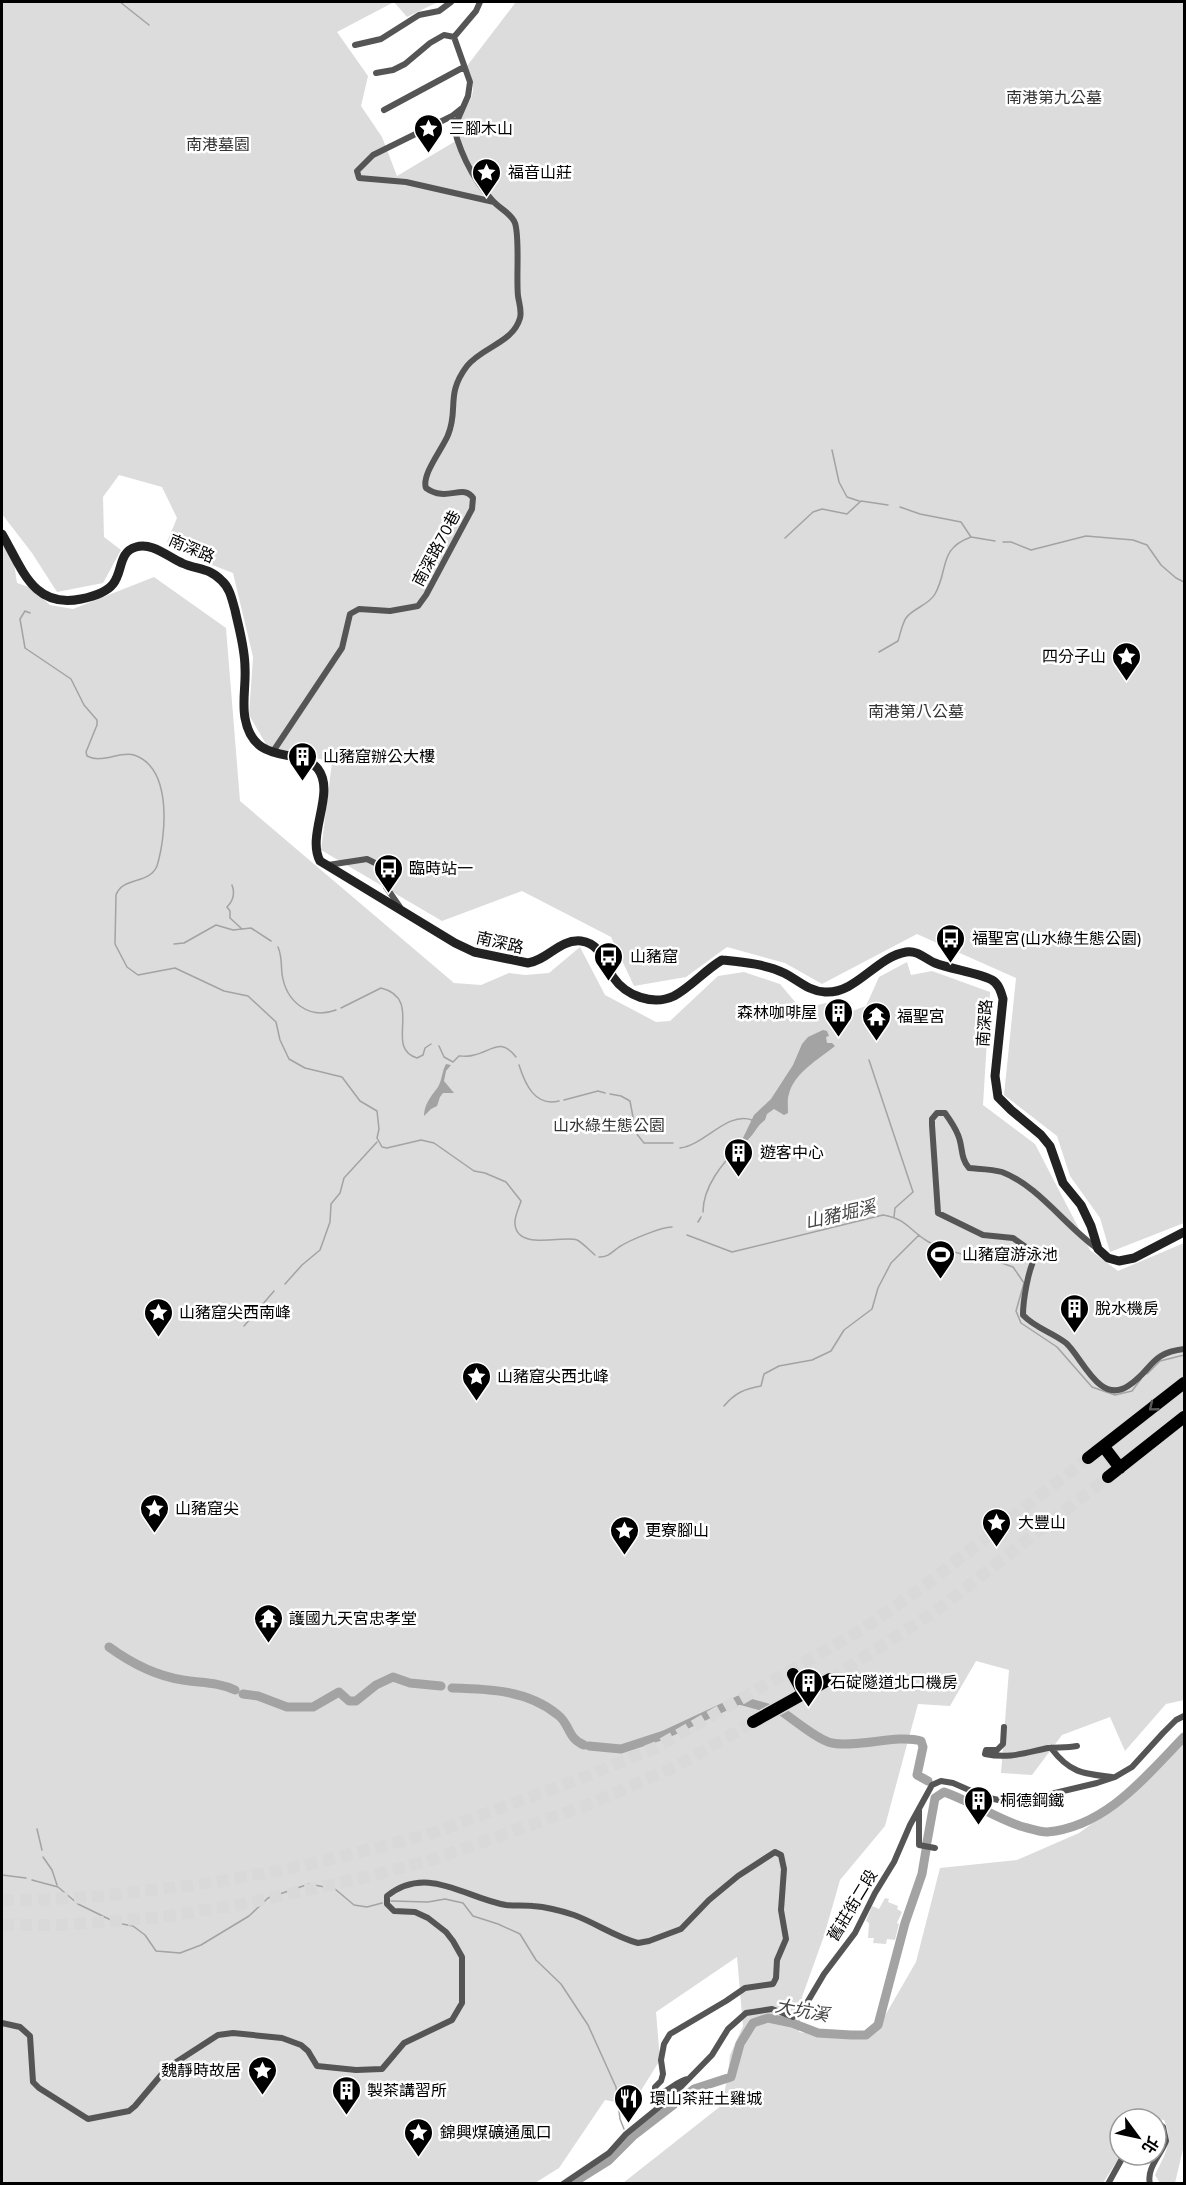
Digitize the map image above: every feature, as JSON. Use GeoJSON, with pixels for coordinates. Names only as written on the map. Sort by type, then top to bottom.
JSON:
{"type":"FeatureCollection","features":[{"type":"Feature","properties":{"kind":"highway"},"geometry":{"type":"LineString","coordinates":[[1088,1458],[1185,1383]]}},
{"type":"Feature","properties":{"kind":"highway"},"geometry":{"type":"LineString","coordinates":[[1108,1477],[1185,1417]]}},
{"type":"Feature","properties":{"kind":"highway"},"geometry":{"type":"LineString","coordinates":[[1104,1447],[1120,1468]]}},
{"type":"Feature","properties":{"kind":"highway"},"geometry":{"type":"LineString","coordinates":[[793,1674],[804,1694]]}},
{"type":"Feature","properties":{"kind":"highway"},"geometry":{"type":"LineString","coordinates":[[753,1722],[830,1679]]}},
{"type":"Feature","properties":{"kind":"main road","name":"南深路"},"geometry":{"type":"LineString","coordinates":[[2,534],[33,586],[42,595],[57,601],[83,599],[108,588],[116,580],[124,556],[136,547],[149,546],[185,565],[204,569],[223,581],[229,590],[243,641],[246,722],[253,737],[272,753]]}},
{"type":"Feature","properties":{"kind":"main road"},"geometry":{"type":"LineString","coordinates":[[272,753],[307,761],[317,768],[322,777],[323,789],[315,851],[320,861],[326,865]]}},
{"type":"Feature","properties":{"kind":"main road","name":"南深路"},"geometry":{"type":"LineString","coordinates":[[326,865],[465,949],[528,963],[536,962],[558,946],[568,942],[581,941],[593,944],[600,952],[613,977],[635,996],[648,1000],[675,995],[722,960],[773,969],[785,973],[814,990],[827,992],[845,987],[906,952],[922,954],[932,962],[992,980],[1000,988],[1003,999],[995,1076],[998,1097],[1041,1135],[1050,1146],[1063,1183],[1081,1205],[1098,1249]]}},
{"type":"Feature","properties":{"kind":"main road"},"geometry":{"type":"LineString","coordinates":[[1098,1249],[1108,1258],[1119,1261],[1134,1258],[1185,1232]]}},
{"type":"Feature","properties":{"kind":"street"},"geometry":{"type":"LineString","coordinates":[[355,45],[381,39],[419,15],[439,11],[451,2]]}},
{"type":"Feature","properties":{"kind":"street"},"geometry":{"type":"LineString","coordinates":[[454,37],[476,11],[480,2]]}},
{"type":"Feature","properties":{"kind":"street"},"geometry":{"type":"LineString","coordinates":[[376,73],[393,70],[405,64],[430,43],[444,35],[454,37]]}},
{"type":"Feature","properties":{"kind":"street"},"geometry":{"type":"LineString","coordinates":[[454,37],[470,82],[468,96],[454,129]]}},
{"type":"Feature","properties":{"kind":"street"},"geometry":{"type":"LineString","coordinates":[[384,110],[464,67]]}},
{"type":"Feature","properties":{"kind":"street"},"geometry":{"type":"LineString","coordinates":[[462,108],[452,116],[373,155],[357,171],[359,178],[406,182],[494,203]]}},
{"type":"Feature","properties":{"kind":"street","name":"南深路70巷"},"geometry":{"type":"LineString","coordinates":[[272,753],[342,648],[350,614],[359,609],[390,611],[418,606],[472,509],[473,498],[468,492],[440,495],[430,491],[424,484],[450,432],[453,392],[458,380],[476,356],[508,336],[516,327],[520,316],[516,228],[510,216],[494,203],[476,180],[454,129],[452,116]]}},
{"type":"Feature","properties":{"kind":"street"},"geometry":{"type":"LineString","coordinates":[[326,865],[367,859],[379,865],[386,887],[404,912]]}},
{"type":"Feature","properties":{"kind":"street"},"geometry":{"type":"LineString","coordinates":[[1098,1249],[1081,1238],[1045,1200],[1004,1173],[969,1168],[964,1162],[959,1135],[945,1113],[937,1113],[932,1119],[938,1213],[983,1235],[1013,1238],[1033,1252],[1035,1258],[1028,1272],[1027,1295],[1023,1307],[1023,1315],[1028,1321],[1063,1341],[1071,1348],[1092,1379],[1114,1389],[1126,1388],[1160,1356],[1185,1349]]}},
{"type":"Feature","properties":{"kind":"street","name":"舊莊街二段"},"geometry":{"type":"LineString","coordinates":[[563,2184],[609,2153],[628,2132],[669,2099],[712,2055],[728,2029],[746,2013],[772,2009],[793,2017],[800,2011],[855,1933],[894,1862],[932,1785],[941,1780],[985,1797],[1003,1801],[1021,1801],[1097,1783],[1115,1777],[1132,1767],[1169,1726],[1185,1716]]}},
{"type":"Feature","properties":{"kind":"street"},"geometry":{"type":"LineString","coordinates":[[1004,1727],[1003,1744],[996,1750],[986,1750],[985,1754],[1005,1757],[1051,1748],[1077,1746]]}},
{"type":"Feature","properties":{"kind":"street"},"geometry":{"type":"LineString","coordinates":[[1051,1748],[1061,1762],[1080,1773],[1115,1777]]}},
{"type":"Feature","properties":{"kind":"street"},"geometry":{"type":"LineString","coordinates":[[919,1810],[919,1845],[935,1848]]}},
{"type":"Feature","properties":{"kind":"street"},"geometry":{"type":"LineString","coordinates":[[2,2023],[20,2027],[30,2036],[33,2082],[88,2119],[129,2111],[167,2068],[218,2034],[233,2033],[282,2038],[301,2045],[309,2051],[317,2066],[356,2070],[382,2069],[404,2043],[452,2020],[462,2003],[462,1957],[453,1941],[446,1932],[428,1918],[415,1912],[401,1913],[390,1908],[387,1904],[387,1896],[395,1890],[407,1885],[430,1883],[446,1885],[506,1905],[536,1906],[573,1914],[638,1943],[681,1929],[709,1900],[738,1876],[775,1852],[781,1855],[784,1869],[781,1910],[786,1939],[777,1960],[776,1978],[773,1984],[745,1988],[670,2034],[664,2044],[663,2074],[661,2081],[655,2087],[655,2093],[666,2092],[681,2080],[688,2079]]}},
{"type":"Feature","properties":{"kind":"street"},"geometry":{"type":"LineString","coordinates":[[1108,2184],[1117,2167]]}},
{"type":"Feature","properties":{"kind":"street"},"geometry":{"type":"LineString","coordinates":[[1150,2184],[1148,2178],[1152,2167]]}},
{"type":"Feature","properties":{"kind":"green space"},"geometry":{"type":"Polygon","coordinates":[[[2,2],[394,2],[337,32],[368,76],[361,106],[382,137],[397,176],[459,139],[452,122],[472,97],[473,83],[467,66],[516,2],[1184,2],[1184,1223],[1110,1252],[1100,1218],[1070,1176],[1057,1136],[1004,1095],[1016,978],[917,934],[822,984],[785,963],[727,947],[686,977],[634,986],[611,937],[522,891],[442,921],[321,850],[332,762],[267,746],[249,715],[253,657],[233,573],[194,558],[167,542],[177,518],[162,487],[119,475],[103,497],[104,537],[121,550],[103,583],[57,592],[32,553],[2,514],[2,2]]]}},
{"type":"Feature","properties":{"kind":"green space"},"geometry":{"type":"Polygon","coordinates":[[[394,2],[438,2],[407,17],[394,2]]]}},
{"type":"Feature","properties":{"kind":"green space","name":"山水綠生態公園"},"geometry":{"type":"Polygon","coordinates":[[[2,540],[14,563],[17,583],[32,588],[50,605],[73,609],[154,577],[226,628],[240,801],[454,983],[481,985],[509,973],[525,975],[549,973],[580,947],[605,995],[656,1022],[670,1021],[718,976],[744,972],[780,984],[801,1009],[826,1003],[852,1011],[866,1006],[879,977],[907,962],[911,975],[932,971],[990,992],[983,1105],[1035,1144],[1090,1250],[1118,1271],[1184,1243],[1184,1700],[1166,1704],[1125,1751],[1110,1717],[1062,1735],[1032,1775],[1001,1773],[1009,1670],[976,1661],[950,1706],[918,1704],[885,1826],[840,1880],[824,1936],[802,1997],[799,2032],[849,2039],[879,2026],[916,1962],[940,1868],[1017,1860],[1079,1833],[1115,1807],[1163,1761],[1184,1736],[1184,2145],[1175,2183],[1160,2183],[1155,2175],[1159,2167],[1168,2167],[1168,2107],[1108,2107],[1108,2167],[1113,2167],[1103,2183],[623,2183],[722,2105],[730,2055],[743,2026],[737,1957],[656,2012],[660,2060],[632,2105],[605,2100],[559,2168],[535,2183],[2,2183],[2,540]]]}},
{"type":"Feature","properties":{"kind":"green space"},"geometry":{"type":"Polygon","coordinates":[[[885,1898],[889,1899],[888,1902],[898,1906],[897,1909],[902,1912],[897,1923],[899,1924],[895,1940],[887,1939],[886,1944],[873,1943],[874,1938],[868,1938],[869,1923],[866,1921],[872,1906],[879,1909],[885,1898]]]}},
{"type":"Feature","properties":{"kind":"shaded area"},"geometry":{"type":"Polygon","coordinates":[[[823,1030],[827,1031],[829,1036],[826,1037],[827,1043],[835,1046],[796,1079],[788,1096],[788,1113],[784,1115],[774,1109],[767,1114],[765,1120],[744,1143],[742,1140],[754,1115],[771,1099],[793,1065],[802,1044],[808,1037],[823,1030]]]}},
{"type":"Feature","properties":{"kind":"shaded area"},"geometry":{"type":"Polygon","coordinates":[[[446,1064],[451,1065],[446,1071],[444,1081],[454,1093],[443,1093],[437,1106],[424,1116],[427,1104],[439,1084],[446,1064]]]}},
{"type":"Feature","properties":{"kind":"waterway","name":"大坑溪"},"geometry":{"type":"LineString","coordinates":[[120,2],[149,25]]}},
{"type":"Feature","properties":{"kind":"waterway"},"geometry":{"type":"LineString","coordinates":[[832,450],[839,482],[847,497],[859,501]]}},
{"type":"Feature","properties":{"kind":"waterway"},"geometry":{"type":"LineString","coordinates":[[785,538],[813,512],[822,509],[847,514],[861,501],[888,505]]}},
{"type":"Feature","properties":{"kind":"waterway"},"geometry":{"type":"LineString","coordinates":[[900,507],[920,514],[961,522],[971,537],[995,541]]}},
{"type":"Feature","properties":{"kind":"waterway"},"geometry":{"type":"LineString","coordinates":[[1003,542],[1011,542],[1031,550],[1086,536],[1133,540],[1147,545],[1161,565],[1184,582]]}},
{"type":"Feature","properties":{"kind":"waterway"},"geometry":{"type":"LineString","coordinates":[[879,652],[898,641],[906,618],[935,594],[953,547],[971,537]]}},
{"type":"Feature","properties":{"kind":"waterway"},"geometry":{"type":"LineString","coordinates":[[30,613],[25,611],[20,619],[25,648],[71,679],[84,705],[97,720],[86,752],[87,756],[99,759],[134,755],[147,762],[161,788],[164,821],[157,866],[148,876],[124,885],[116,895],[115,944],[127,967],[138,975],[175,968],[224,991],[248,996],[276,1022],[280,1040],[289,1059],[305,1068],[342,1077],[360,1101],[377,1111],[379,1129],[377,1138],[382,1147],[387,1148],[421,1140],[434,1143],[474,1171],[506,1182],[521,1201],[515,1224],[518,1232],[524,1237],[532,1240],[577,1240],[595,1255]]}},
{"type":"Feature","properties":{"kind":"waterway"},"geometry":{"type":"LineString","coordinates":[[232,885],[233,897],[227,907],[230,911],[230,918],[242,929]]}},
{"type":"Feature","properties":{"kind":"waterway","name":"山豬堀溪"},"geometry":{"type":"LineString","coordinates":[[174,944],[184,943],[216,925],[233,930],[251,928],[271,941]]}},
{"type":"Feature","properties":{"kind":"waterway","name":"山豬堀溪"},"geometry":{"type":"LineString","coordinates":[[278,947],[284,984],[294,1000],[300,1006],[317,1013],[336,1010]]}},
{"type":"Feature","properties":{"kind":"waterway","name":"山豬堀溪"},"geometry":{"type":"LineString","coordinates":[[341,1008],[381,988],[394,994],[400,1002],[403,1012],[403,1044],[407,1053],[417,1058],[423,1055],[425,1048],[431,1044]]}},
{"type":"Feature","properties":{"kind":"waterway","name":"山豬堀溪"},"geometry":{"type":"LineString","coordinates":[[439,1046],[444,1057],[453,1062],[459,1056],[472,1056],[496,1047],[506,1048],[516,1057]]}},
{"type":"Feature","properties":{"kind":"waterway"},"geometry":{"type":"LineString","coordinates":[[869,1060],[913,1192],[895,1208],[894,1217]]}},
{"type":"Feature","properties":{"kind":"waterway","name":"山豬堀溪"},"geometry":{"type":"LineString","coordinates":[[519,1065],[524,1079],[537,1097],[543,1101],[559,1101]]}},
{"type":"Feature","properties":{"kind":"waterway","name":"山豬堀溪"},"geometry":{"type":"LineString","coordinates":[[564,1100],[598,1091],[605,1093]]}},
{"type":"Feature","properties":{"kind":"waterway","name":"山豬堀溪"},"geometry":{"type":"LineString","coordinates":[[610,1094],[630,1101],[635,1128]]}},
{"type":"Feature","properties":{"kind":"waterway","name":"山豬堀溪"},"geometry":{"type":"LineString","coordinates":[[680,1148],[689,1146],[734,1120],[743,1118],[752,1120]]}},
{"type":"Feature","properties":{"kind":"waterway","name":"山豬堀溪"},"geometry":{"type":"LineString","coordinates":[[636,1133],[644,1143],[673,1143]]}},
{"type":"Feature","properties":{"kind":"waterway"},"geometry":{"type":"LineString","coordinates":[[285,1284],[320,1250],[330,1222],[331,1204],[340,1193],[344,1178],[377,1142]]}},
{"type":"Feature","properties":{"kind":"waterway","name":"山豬堀溪"},"geometry":{"type":"LineString","coordinates":[[703,1212],[710,1184],[740,1145]]}},
{"type":"Feature","properties":{"kind":"waterway","name":"山豬堀溪"},"geometry":{"type":"LineString","coordinates":[[687,1235],[732,1252],[883,1215],[903,1222],[934,1245],[990,1260]]}},
{"type":"Feature","properties":{"kind":"waterway","name":"山豬堀溪"},"geometry":{"type":"LineString","coordinates":[[698,1222],[701,1217]]}},
{"type":"Feature","properties":{"kind":"waterway"},"geometry":{"type":"LineString","coordinates":[[599,1257],[608,1255],[624,1244],[646,1234],[672,1227]]}},
{"type":"Feature","properties":{"kind":"waterway"},"geometry":{"type":"LineString","coordinates":[[724,1406],[740,1392],[761,1386],[764,1374],[779,1366],[812,1360],[831,1351],[844,1330],[872,1309],[878,1288],[891,1263],[919,1235]]}},
{"type":"Feature","properties":{"kind":"waterway","name":"山豬堀溪"},"geometry":{"type":"LineString","coordinates":[[999,1262],[1013,1267],[1024,1283],[1016,1311],[1021,1323],[1057,1347],[1092,1387],[1115,1395],[1132,1391],[1141,1379]]}},
{"type":"Feature","properties":{"kind":"waterway"},"geometry":{"type":"LineString","coordinates":[[244,1326],[274,1291]]}},
{"type":"Feature","properties":{"kind":"waterway","name":"山豬堀溪"},"geometry":{"type":"LineString","coordinates":[[1147,1374],[1160,1361],[1184,1355]]}},
{"type":"Feature","properties":{"kind":"waterway"},"geometry":{"type":"LineString","coordinates":[[109,1647],[154,1672],[235,1690]]}},
{"type":"Feature","properties":{"kind":"waterway"},"geometry":{"type":"LineString","coordinates":[[243,1694],[258,1696],[287,1707],[313,1707],[339,1692],[349,1701],[356,1701],[376,1685],[393,1677],[410,1683],[441,1686]]}},
{"type":"Feature","properties":{"kind":"waterway"},"geometry":{"type":"LineString","coordinates":[[452,1688],[508,1692],[534,1700],[558,1715],[565,1722],[574,1739],[584,1745]]}},
{"type":"Feature","properties":{"kind":"waterway"},"geometry":{"type":"LineString","coordinates":[[589,1746],[621,1749],[664,1735],[739,1700],[768,1708]]}},
{"type":"Feature","properties":{"kind":"waterway"},"geometry":{"type":"LineString","coordinates":[[781,1711],[813,1734],[832,1743],[854,1744],[901,1739],[921,1741],[923,1747],[917,1775],[928,1781]]}},
{"type":"Feature","properties":{"kind":"waterway","name":"大坑溪"},"geometry":{"type":"LineString","coordinates":[[927,1842],[935,1798],[944,1792],[1010,1822],[1041,1831],[1068,1828],[1088,1821],[1140,1783],[1184,1737]]}},
{"type":"Feature","properties":{"kind":"waterway"},"geometry":{"type":"LineString","coordinates":[[37,1829],[42,1850]]}},
{"type":"Feature","properties":{"kind":"waterway","name":"大坑溪"},"geometry":{"type":"LineString","coordinates":[[571,2184],[608,2161],[633,2136],[694,2089],[731,2077],[740,2044],[753,2023],[768,2018],[792,2023],[818,2033],[851,2035],[866,2035],[878,2025],[905,1923],[922,1874],[926,1850]]}},
{"type":"Feature","properties":{"kind":"waterway"},"geometry":{"type":"LineString","coordinates":[[43,1857],[52,1870],[57,1885]]}},
{"type":"Feature","properties":{"kind":"waterway"},"geometry":{"type":"LineString","coordinates":[[2,1875],[26,1878]]}},
{"type":"Feature","properties":{"kind":"waterway"},"geometry":{"type":"LineString","coordinates":[[32,1880],[58,1887],[78,1904],[117,1923],[133,1926],[145,1935],[156,1951],[180,1953],[201,1945],[249,1916],[268,1898],[309,1884],[335,1889],[354,1905],[367,1907],[382,1903]]}},
{"type":"Feature","properties":{"kind":"waterway"},"geometry":{"type":"LineString","coordinates":[[391,1901],[428,1902],[445,1899],[463,1903],[473,1916],[520,1934],[536,1960],[561,1984],[588,2025],[616,2087],[620,2119],[624,2129]]}},
{"type":"Feature","properties":{"kind":"tunnel"},"geometry":{"type":"LineString","coordinates":[[2,1900],[104,1896],[216,1882],[302,1866],[427,1835],[577,1780],[657,1747],[861,1630],[923,1587],[1088,1458]]}},
{"type":"Feature","properties":{"kind":"tunnel"},"geometry":{"type":"LineString","coordinates":[[830,1679],[937,1610],[1108,1477]]}},
{"type":"Feature","properties":{"kind":"tunnel"},"geometry":{"type":"LineString","coordinates":[[2,1925],[63,1925],[163,1917],[243,1904],[371,1876],[434,1859],[587,1805],[677,1766],[753,1722]]}},
{"type":"Feature","properties":{"kind":"place","name":"三腳木山"},"geometry":{"type":"Point","coordinates":[428,154]}},
{"type":"Feature","properties":{"kind":"place","name":"福音山莊"},"geometry":{"type":"Point","coordinates":[487,198]}},
{"type":"Feature","properties":{"kind":"place","name":"四分子山"},"geometry":{"type":"Point","coordinates":[1127,682]}},
{"type":"Feature","properties":{"kind":"place","name":"山豬窟辦公大樓"},"geometry":{"type":"Point","coordinates":[302,782]}},
{"type":"Feature","properties":{"kind":"place","name":"臨時站一"},"geometry":{"type":"Point","coordinates":[388,894]}},
{"type":"Feature","properties":{"kind":"place","name":"福聖宮(山水綠生態公園)"},"geometry":{"type":"Point","coordinates":[951,964]}},
{"type":"Feature","properties":{"kind":"place","name":"山豬窟"},"geometry":{"type":"Point","coordinates":[609,982]}},
{"type":"Feature","properties":{"kind":"place","name":"森林咖啡屋"},"geometry":{"type":"Point","coordinates":[838,1038]}},
{"type":"Feature","properties":{"kind":"place","name":"福聖宮"},"geometry":{"type":"Point","coordinates":[876,1042]}},
{"type":"Feature","properties":{"kind":"place","name":"遊客中心"},"geometry":{"type":"Point","coordinates":[739,1178]}},
{"type":"Feature","properties":{"kind":"place","name":"山豬窟游泳池"},"geometry":{"type":"Point","coordinates":[941,1280]}},
{"type":"Feature","properties":{"kind":"place","name":"脫水機房"},"geometry":{"type":"Point","coordinates":[1074,1334]}},
{"type":"Feature","properties":{"kind":"place","name":"山豬窟尖西南峰"},"geometry":{"type":"Point","coordinates":[158,1338]}},
{"type":"Feature","properties":{"kind":"place","name":"山豬窟尖西北峰"},"geometry":{"type":"Point","coordinates":[476,1402]}},
{"type":"Feature","properties":{"kind":"place","name":"山豬窟尖"},"geometry":{"type":"Point","coordinates":[154,1534]}},
{"type":"Feature","properties":{"kind":"place","name":"大豐山"},"geometry":{"type":"Point","coordinates":[997,1548]}},
{"type":"Feature","properties":{"kind":"place","name":"更寮腳山"},"geometry":{"type":"Point","coordinates":[624,1556]}},
{"type":"Feature","properties":{"kind":"place","name":"護國九天宮忠孝堂"},"geometry":{"type":"Point","coordinates":[268,1644]}},
{"type":"Feature","properties":{"kind":"place","name":"石碇隧道北口機房"},"geometry":{"type":"Point","coordinates":[809,1708]}},
{"type":"Feature","properties":{"kind":"place","name":"桐德鋼鐵"},"geometry":{"type":"Point","coordinates":[979,1826]}},
{"type":"Feature","properties":{"kind":"place","name":"魏靜時故居"},"geometry":{"type":"Point","coordinates":[262,2096]}},
{"type":"Feature","properties":{"kind":"place","name":"製茶講習所"},"geometry":{"type":"Point","coordinates":[346,2116]}},
{"type":"Feature","properties":{"kind":"place","name":"環山茶莊土雞城"},"geometry":{"type":"Point","coordinates":[629,2124]}},
{"type":"Feature","properties":{"kind":"place","name":"錦興煤礦通風口"},"geometry":{"type":"Point","coordinates":[419,2158]}},
{"type":"Feature","properties":{"kind":"park label","name":"南港第九公墓"},"geometry":{"type":"Point","coordinates":[1054,97]}},
{"type":"Feature","properties":{"kind":"park label","name":"南港墓園"},"geometry":{"type":"Point","coordinates":[218,144]}},
{"type":"Feature","properties":{"kind":"park label","name":"南港第八公墓"},"geometry":{"type":"Point","coordinates":[916,711]}}]}
